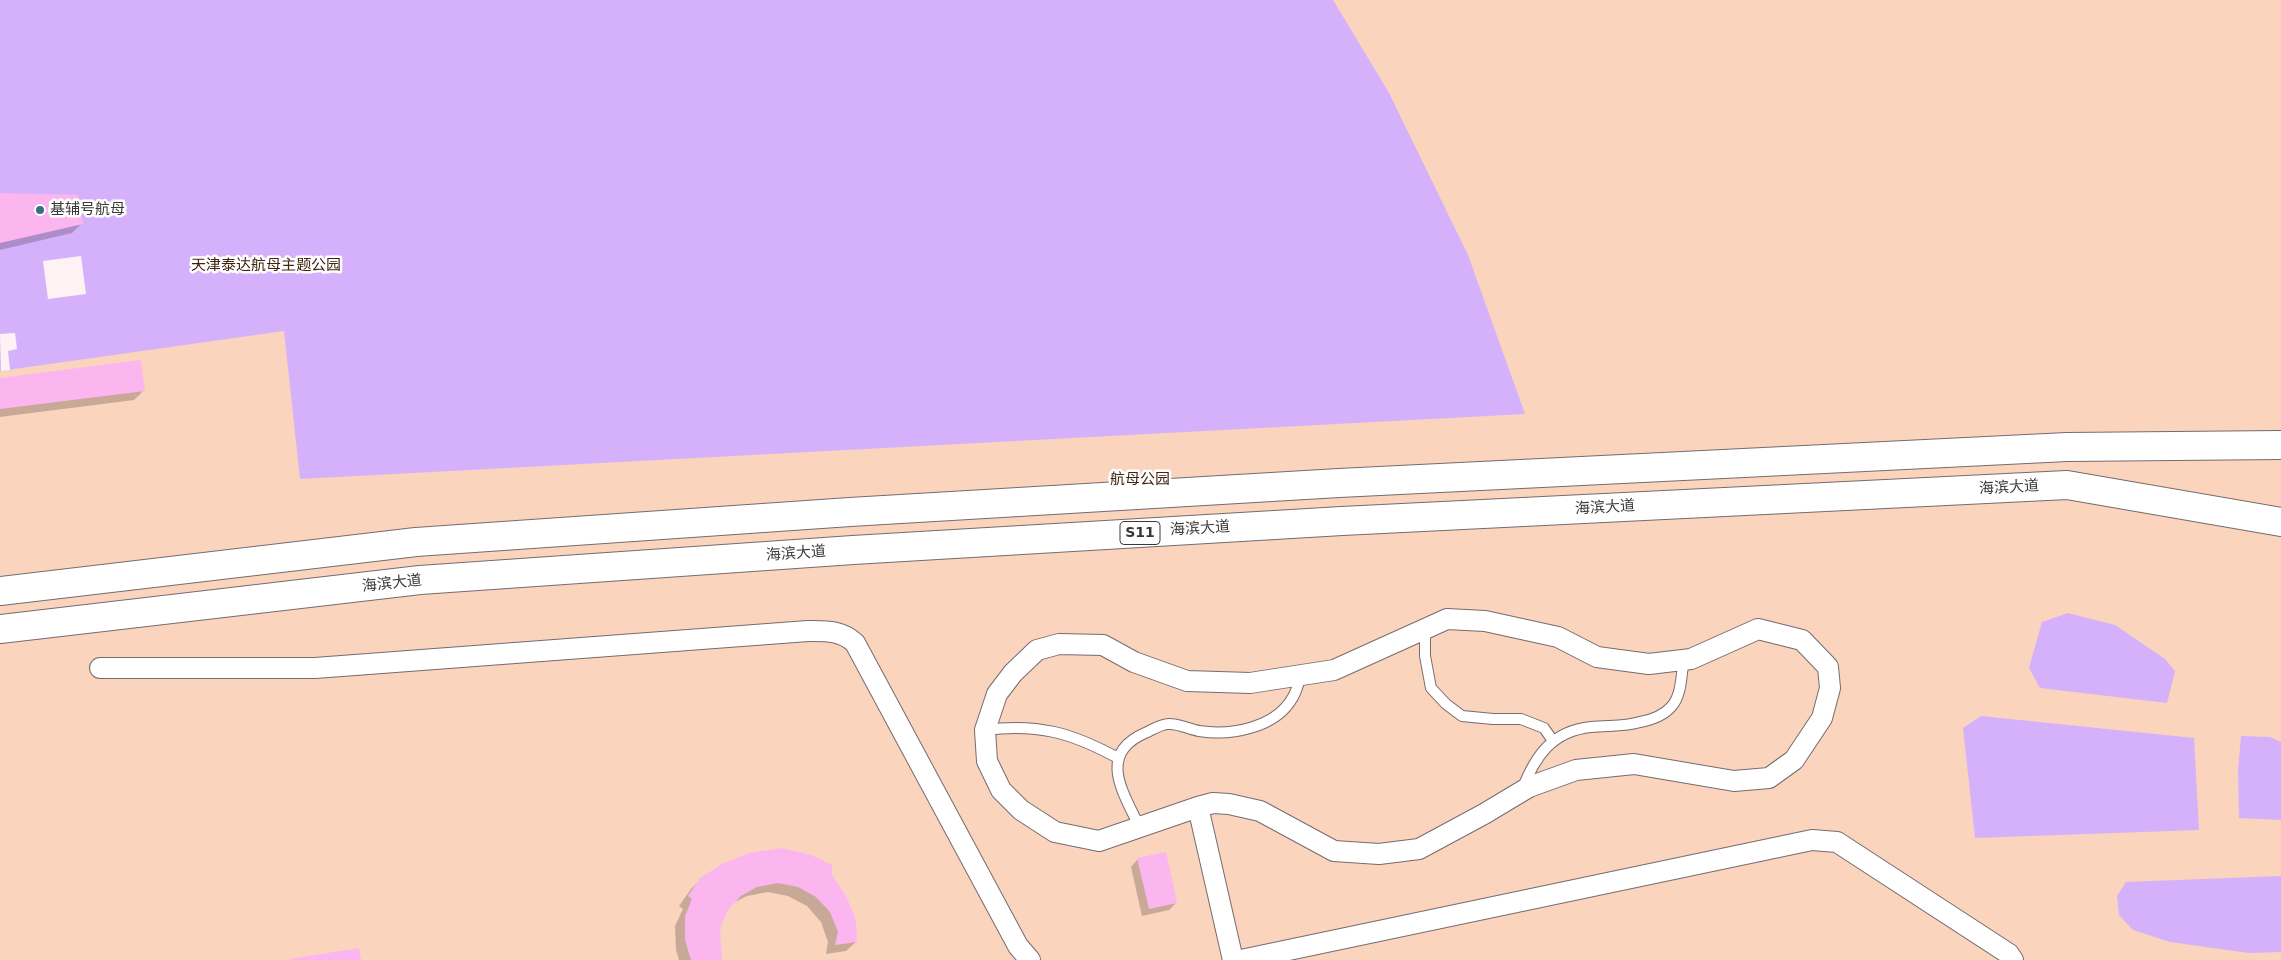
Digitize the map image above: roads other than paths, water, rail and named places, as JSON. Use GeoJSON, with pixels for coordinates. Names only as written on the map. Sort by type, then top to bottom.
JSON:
{"type":"FeatureCollection","features":[{"type":"Feature","properties":{"kind":"highway"},"geometry":{"type":"LineString","coordinates":[[0,591],[416,542],[850,512],[1339,483],[2057,448],[2281,445]]}},
{"type":"Feature","properties":{"kind":"highway","name":"海滨大道"},"geometry":{"type":"LineString","coordinates":[[0,629],[420,580],[804,553],[1332,521],[2037,487],[2067,486],[2281,522]]}},
{"type":"Feature","properties":{"kind":"street"},"geometry":{"type":"LineString","coordinates":[[1447,619],[1485,621],[1558,637],[1597,657],[1649,664],[1684,660],[1758,629],[1802,640],[1828,667],[1830,688],[1822,718],[1794,760],[1769,778],[1734,781],[1634,764],[1576,770],[1522,791],[1419,849],[1379,854],[1334,851],[1260,811],[1229,804],[1213,803],[1198,807],[1099,840],[1055,832],[1021,810],[1001,790],[987,760],[985,730],[997,694],[1013,672],[1037,650],[1059,644],[1103,645],[1134,662],[1187,681],[1250,683],[1334,670],[1425,628],[1447,619]]}},
{"type":"Feature","properties":{"kind":"street"},"geometry":{"type":"LineString","coordinates":[[100,668],[315,668],[808,630],[835,631],[847,636],[855,643],[1018,946],[1030,960]]}},
{"type":"Feature","properties":{"kind":"street"},"geometry":{"type":"LineString","coordinates":[[1198,807],[1233,960]]}},
{"type":"Feature","properties":{"kind":"street"},"geometry":{"type":"LineString","coordinates":[[1241,960],[1297,954],[1812,840],[1837,842],[2009,954],[2013,960]]}},
{"type":"Feature","properties":{"kind":"lane"},"geometry":{"type":"LineString","coordinates":[[1425,628],[1425,656],[1431,688],[1446,704],[1462,716],[1494,720],[1521,719],[1544,728],[1553,741]]}},
{"type":"Feature","properties":{"kind":"lane"},"geometry":{"type":"LineString","coordinates":[[1522,791],[1531,768],[1544,750],[1553,741],[1572,730],[1592,726],[1625,726],[1654,719],[1671,707],[1678,694],[1684,660]]}},
{"type":"Feature","properties":{"kind":"lane"},"geometry":{"type":"LineString","coordinates":[[1139,826],[1119,784],[1116,766],[1120,752],[1134,738],[1168,723],[1198,731],[1224,734],[1269,721],[1293,697],[1301,675]]}},
{"type":"Feature","properties":{"kind":"lane"},"geometry":{"type":"LineString","coordinates":[[985,730],[1004,727],[1054,731],[1080,739],[1118,758]]}},
{"type":"Feature","properties":{"kind":"place","name":"基辅号航母"},"geometry":{"type":"Point","coordinates":[40,210]}},
{"type":"Feature","properties":{"kind":"park label","name":"天津泰达航母主题公园"},"geometry":{"type":"Point","coordinates":[266,266]}},
{"type":"Feature","properties":{"kind":"park label","name":"航母公园"},"geometry":{"type":"Point","coordinates":[1140,480]}}]}
